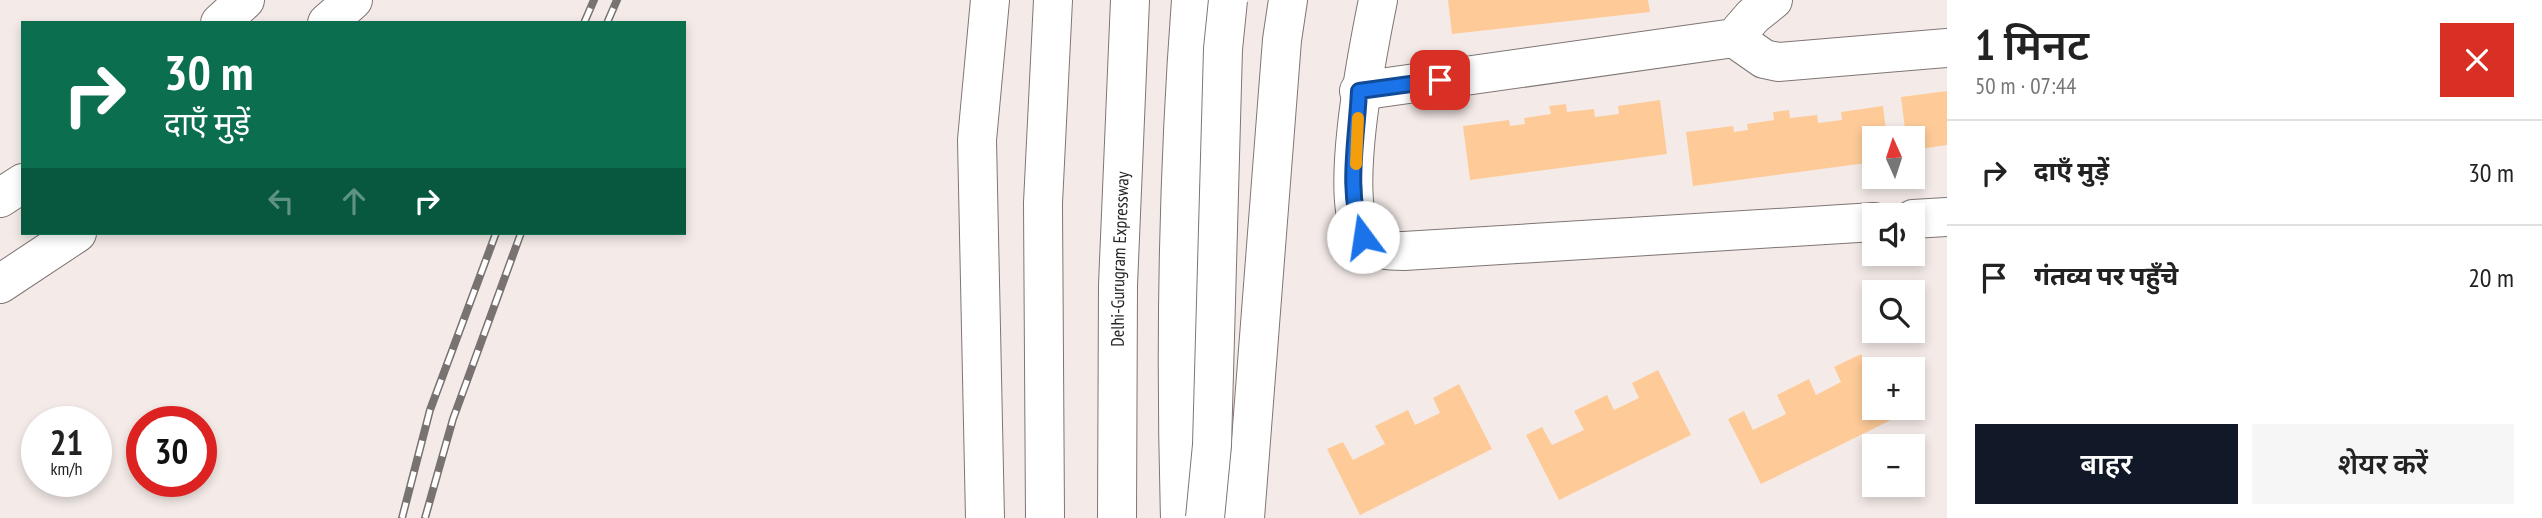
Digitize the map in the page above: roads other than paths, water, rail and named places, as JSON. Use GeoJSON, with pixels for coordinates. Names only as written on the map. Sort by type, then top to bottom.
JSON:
{"type":"FeatureCollection","features":[{"type":"Feature","properties":{"kind":"main road"},"geometry":{"type":"LineString","coordinates":[[221,21],[245,0]]}},
{"type":"Feature","properties":{"kind":"main road"},"geometry":{"type":"LineString","coordinates":[[329,21],[353,0]]}},
{"type":"Feature","properties":{"kind":"main road"},"geometry":{"type":"LineString","coordinates":[[985,518],[976,140],[990,0]]}},
{"type":"Feature","properties":{"kind":"main road"},"geometry":{"type":"LineString","coordinates":[[1045,513],[1043,203],[1053,0]]}},
{"type":"Feature","properties":{"kind":"main road","name":"Delhi-Gurugram Expressway"},"geometry":{"type":"LineString","coordinates":[[1117,514],[1118,285],[1130,0]]}},
{"type":"Feature","properties":{"kind":"main road"},"geometry":{"type":"LineString","coordinates":[[1180,518],[1176,388],[1182,157],[1191,0]]}},
{"type":"Feature","properties":{"kind":"main road"},"geometry":{"type":"LineString","coordinates":[[1205,518],[1212,446],[1221,104],[1228,0]]}},
{"type":"Feature","properties":{"kind":"main road"},"geometry":{"type":"LineString","coordinates":[[1243,518],[1282,40],[1288,0]]}},
{"type":"Feature","properties":{"kind":"main road"},"geometry":{"type":"LineString","coordinates":[[1378,0],[1359,91],[1354,196],[1357,222],[1363,237],[1374,247],[1387,251],[1862,223]]}},
{"type":"Feature","properties":{"kind":"main road"},"geometry":{"type":"LineString","coordinates":[[1359,91],[1734,38],[1753,16],[1773,0]]}},
{"type":"Feature","properties":{"kind":"main road"},"geometry":{"type":"LineString","coordinates":[[1734,38],[1765,59],[1778,62],[1947,48]]}},
{"type":"Feature","properties":{"kind":"main road"},"geometry":{"type":"LineString","coordinates":[[0,198],[21,184]]}},
{"type":"Feature","properties":{"kind":"main road"},"geometry":{"type":"LineString","coordinates":[[1925,218],[1947,217]]}},
{"type":"Feature","properties":{"kind":"main road"},"geometry":{"type":"LineString","coordinates":[[0,284],[73,235]]}},
{"type":"Feature","properties":{"kind":"main road"},"geometry":{"type":"LineString","coordinates":[[1176,388],[1195,431],[1243,518]]}},
{"type":"Feature","properties":{"kind":"railway"},"geometry":{"type":"LineString","coordinates":[[585,21],[594,0]]}},
{"type":"Feature","properties":{"kind":"railway"},"geometry":{"type":"LineString","coordinates":[[608,21],[617,0]]}},
{"type":"Feature","properties":{"kind":"railway"},"geometry":{"type":"LineString","coordinates":[[402,518],[430,410],[495,235]]}},
{"type":"Feature","properties":{"kind":"railway"},"geometry":{"type":"LineString","coordinates":[[425,518],[453,419],[520,235]]}}]}
